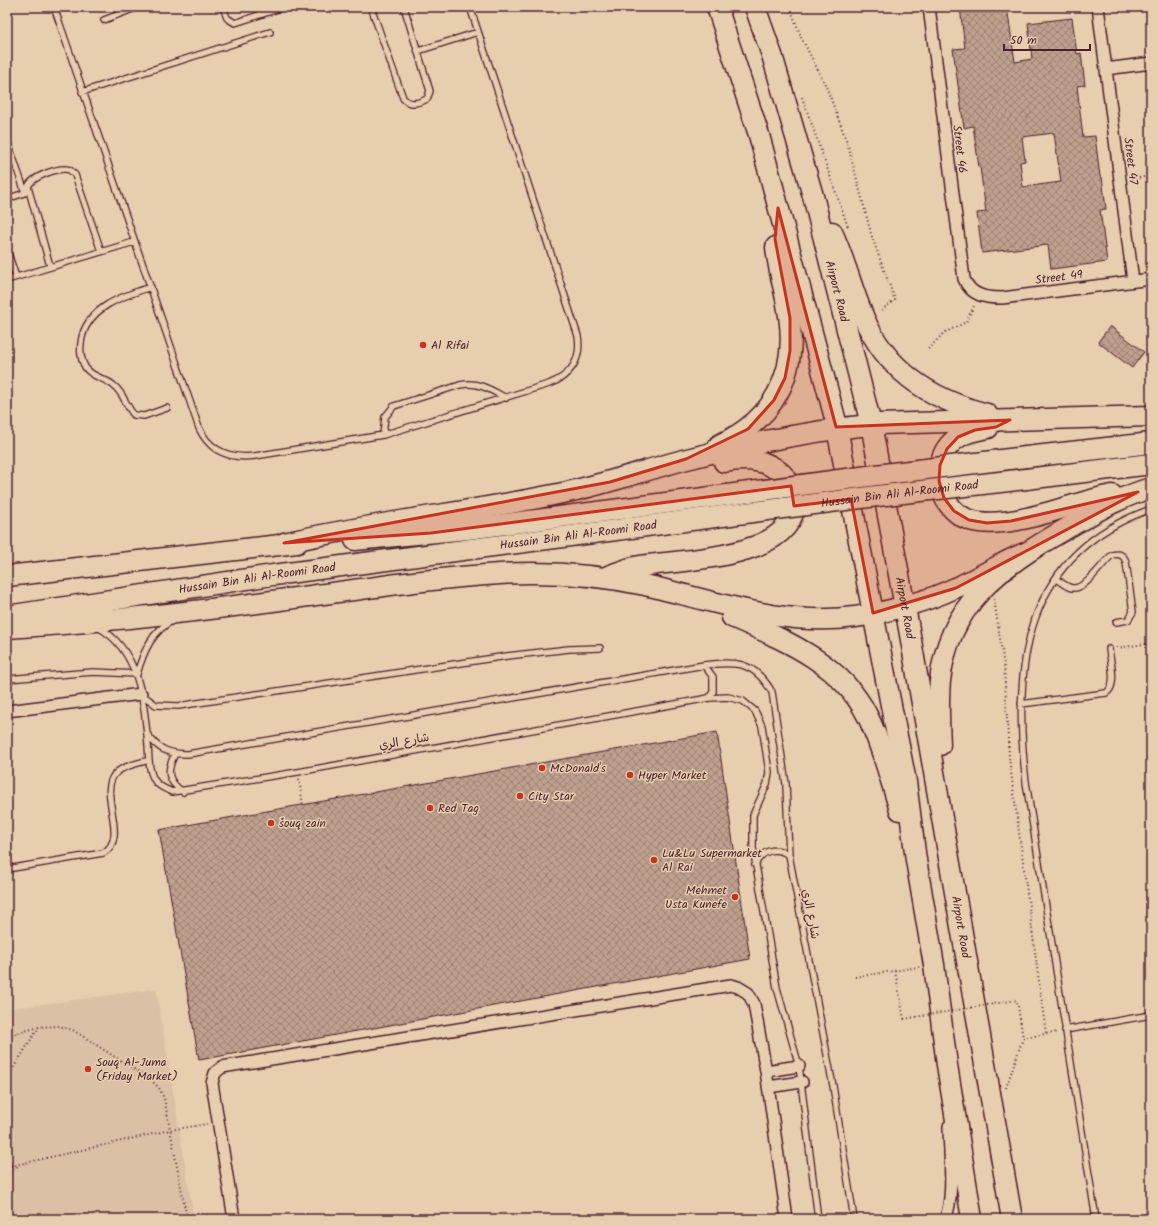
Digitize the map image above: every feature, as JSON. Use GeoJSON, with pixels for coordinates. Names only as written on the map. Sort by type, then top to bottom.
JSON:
{"type":"FeatureCollection","features":[{"type":"Feature","properties":{"kind":"highway"},"geometry":{"type":"LineString","coordinates":[[717,7],[759,135],[836,427],[906,782],[916,860],[934,965],[947,1065],[972,1219]]}},
{"type":"Feature","properties":{"kind":"highway","name":"Airport Road"},"geometry":{"type":"LineString","coordinates":[[754,7],[772,55],[813,196],[871,424],[941,805],[1012,1219]]}},
{"type":"Feature","properties":{"kind":"highway"},"geometry":{"type":"LineString","coordinates":[[813,196],[840,249],[864,318],[870,331],[886,355],[919,385],[938,397],[963,408],[1010,420]]}},
{"type":"Feature","properties":{"kind":"highway"},"geometry":{"type":"LineString","coordinates":[[686,460],[721,445],[748,429],[767,410],[785,378],[790,351],[791,335],[787,302],[776,250],[775,229],[778,208]]}},
{"type":"Feature","properties":{"kind":"highway"},"geometry":{"type":"LineString","coordinates":[[284,543],[348,529],[472,510],[572,491],[610,482],[686,460],[836,427],[871,424],[1151,416]]}},
{"type":"Feature","properties":{"kind":"highway"},"geometry":{"type":"LineString","coordinates":[[1010,420],[996,427],[974,430],[958,437],[947,449],[940,465],[939,481],[944,498],[954,511],[969,520],[987,523],[1011,521],[1095,499],[1144,490]]}},
{"type":"Feature","properties":{"kind":"highway","name":"Hussain Bin Ali Al-Roomi Road"},"geometry":{"type":"LineString","coordinates":[[7,576],[284,543],[358,540],[431,534],[876,475],[1151,443]]}},
{"type":"Feature","properties":{"kind":"highway"},"geometry":{"type":"LineString","coordinates":[[606,577],[635,568],[744,550],[774,538],[786,527],[792,514],[792,492],[786,478],[775,468],[751,460],[732,460],[704,465],[686,460]]}},
{"type":"Feature","properties":{"kind":"highway","name":"Hussain Bin Ali Al-Roomi Road"},"geometry":{"type":"LineString","coordinates":[[7,616],[273,575],[877,496],[1151,464]]}},
{"type":"Feature","properties":{"kind":"highway"},"geometry":{"type":"LineString","coordinates":[[7,628],[190,612],[449,578],[494,574],[554,573],[606,577],[755,614],[797,619],[835,619],[873,613],[905,605],[956,588],[993,567],[1025,553],[1116,501],[1144,490]]}},
{"type":"Feature","properties":{"kind":"highway"},"geometry":{"type":"LineString","coordinates":[[941,805],[939,699],[942,664],[946,648],[956,626],[978,594],[991,580],[1025,553]]}},
{"type":"Feature","properties":{"kind":"highway"},"geometry":{"type":"LineString","coordinates":[[687,597],[800,648],[822,663],[846,684],[867,716],[880,747],[916,860]]}},
{"type":"Feature","properties":{"kind":"street","name":"Street 46"},"geometry":{"type":"LineString","coordinates":[[929,7],[964,279],[976,293]]}},
{"type":"Feature","properties":{"kind":"street","name":"Street 47"},"geometry":{"type":"LineString","coordinates":[[1098,7],[1133,281]]}},
{"type":"Feature","properties":{"kind":"street"},"geometry":{"type":"LineString","coordinates":[[1106,69],[1151,63]]}},
{"type":"Feature","properties":{"kind":"street","name":"Street 49"},"geometry":{"type":"LineString","coordinates":[[976,293],[989,298],[1002,298],[1151,279]]}},
{"type":"Feature","properties":{"kind":"street"},"geometry":{"type":"LineString","coordinates":[[7,711],[141,694]]}},
{"type":"Feature","properties":{"kind":"street"},"geometry":{"type":"LineString","coordinates":[[234,1219],[212,1078],[222,1067],[724,986],[738,987],[748,993],[755,1012],[766,1071],[787,1219]]}},
{"type":"Feature","properties":{"kind":"street"},"geometry":{"type":"LineString","coordinates":[[947,1065],[950,1177],[948,1216]]}},
{"type":"Feature","properties":{"kind":"street"},"geometry":{"type":"LineString","coordinates":[[766,1071],[799,1066]]}},
{"type":"Feature","properties":{"kind":"street"},"geometry":{"type":"LineString","coordinates":[[768,1087],[802,1082]]}},
{"type":"Feature","properties":{"kind":"lane"},"geometry":{"type":"LineString","coordinates":[[54,7],[82,92],[199,428],[214,448],[230,456],[247,457],[383,435],[506,398],[563,378],[574,366],[580,344],[470,7]]}},
{"type":"Feature","properties":{"kind":"lane"},"geometry":{"type":"LineString","coordinates":[[104,20],[138,7]]}},
{"type":"Feature","properties":{"kind":"lane"},"geometry":{"type":"LineString","coordinates":[[223,7],[229,20],[235,23],[284,7]]}},
{"type":"Feature","properties":{"kind":"lane"},"geometry":{"type":"LineString","coordinates":[[258,7],[261,14]]}},
{"type":"Feature","properties":{"kind":"lane"},"geometry":{"type":"LineString","coordinates":[[371,7],[402,96],[404,101],[409,103],[425,100],[430,94],[430,88],[404,7]]}},
{"type":"Feature","properties":{"kind":"lane"},"geometry":{"type":"LineString","coordinates":[[82,92],[270,32]]}},
{"type":"Feature","properties":{"kind":"lane"},"geometry":{"type":"LineString","coordinates":[[418,51],[478,32]]}},
{"type":"Feature","properties":{"kind":"lane"},"geometry":{"type":"LineString","coordinates":[[7,140],[50,266]]}},
{"type":"Feature","properties":{"kind":"lane"},"geometry":{"type":"LineString","coordinates":[[7,199],[26,192],[29,184],[35,178],[64,168],[73,172],[101,251]]}},
{"type":"Feature","properties":{"kind":"lane"},"geometry":{"type":"LineString","coordinates":[[7,280],[134,242]]}},
{"type":"Feature","properties":{"kind":"lane"},"geometry":{"type":"LineString","coordinates":[[7,250],[16,277]]}},
{"type":"Feature","properties":{"kind":"lane"},"geometry":{"type":"LineString","coordinates":[[151,287],[124,296],[102,308],[85,330],[81,341],[81,354],[86,368],[118,389],[134,415],[144,416],[167,408]]}},
{"type":"Feature","properties":{"kind":"lane"},"geometry":{"type":"LineString","coordinates":[[383,435],[385,417],[394,406],[460,384],[471,383],[482,386],[506,398]]}},
{"type":"Feature","properties":{"kind":"lane"},"geometry":{"type":"LineString","coordinates":[[1096,1219],[1026,782],[1020,704],[1023,667],[1029,634],[1040,605],[1056,579],[1076,555],[1100,534],[1151,509]]}},
{"type":"Feature","properties":{"kind":"lane"},"geometry":{"type":"LineString","coordinates":[[1056,579],[1070,588],[1079,588],[1086,583],[1112,555],[1118,554],[1123,557],[1126,562],[1133,612],[1128,620],[1116,622]]}},
{"type":"Feature","properties":{"kind":"lane","name":"شارع الري"},"geometry":{"type":"LineString","coordinates":[[137,674],[143,654],[154,636],[170,621],[190,612]]}},
{"type":"Feature","properties":{"kind":"lane","name":"شارع الري"},"geometry":{"type":"LineString","coordinates":[[87,622],[112,637],[122,648],[137,674],[147,733],[150,770],[154,780],[162,788],[172,792],[183,792],[298,772],[709,698],[728,697],[743,701],[755,712],[762,726],[769,772],[767,784],[753,815],[752,833],[755,865],[777,988],[799,1066],[802,1082],[818,1219]]}},
{"type":"Feature","properties":{"kind":"lane"},"geometry":{"type":"LineString","coordinates":[[141,694],[156,705],[178,706],[508,656],[561,650],[600,648]]}},
{"type":"Feature","properties":{"kind":"lane"},"geometry":{"type":"LineString","coordinates":[[1020,704],[1106,693],[1109,691],[1112,684],[1109,649]]}},
{"type":"Feature","properties":{"kind":"lane","name":"شارع الري"},"geometry":{"type":"LineString","coordinates":[[147,733],[158,747],[175,754],[188,754],[704,665],[739,663],[753,669],[764,679],[772,692],[786,784],[789,855],[833,1086],[854,1219]]}},
{"type":"Feature","properties":{"kind":"lane"},"geometry":{"type":"LineString","coordinates":[[704,665],[713,677],[713,692],[709,698]]}},
{"type":"Feature","properties":{"kind":"lane"},"geometry":{"type":"LineString","coordinates":[[7,678],[93,672],[137,674]]}},
{"type":"Feature","properties":{"kind":"lane"},"geometry":{"type":"LineString","coordinates":[[175,754],[169,765],[169,776],[174,785],[183,792]]}},
{"type":"Feature","properties":{"kind":"lane"},"geometry":{"type":"LineString","coordinates":[[7,869],[108,851],[114,841],[110,787],[112,777],[120,770],[149,760]]}},
{"type":"Feature","properties":{"kind":"lane"},"geometry":{"type":"LineString","coordinates":[[755,865],[763,854],[769,851],[776,850],[789,855]]}},
{"type":"Feature","properties":{"kind":"lane"},"geometry":{"type":"LineString","coordinates":[[1065,1030],[1151,1015]]}},
{"type":"Feature","properties":{"kind":"path"},"geometry":{"type":"LineString","coordinates":[[790,7],[801,37],[826,86],[847,142],[872,237],[895,300],[878,313]]}},
{"type":"Feature","properties":{"kind":"path"},"geometry":{"type":"LineString","coordinates":[[801,94],[848,228]]}},
{"type":"Feature","properties":{"kind":"path"},"geometry":{"type":"LineString","coordinates":[[1120,180],[1151,176]]}},
{"type":"Feature","properties":{"kind":"path"},"geometry":{"type":"LineString","coordinates":[[928,349],[944,333],[966,322],[976,293]]}},
{"type":"Feature","properties":{"kind":"path"},"geometry":{"type":"LineString","coordinates":[[875,306],[880,318]]}},
{"type":"Feature","properties":{"kind":"path"},"geometry":{"type":"LineString","coordinates":[[991,580],[1004,665],[1010,757],[1046,1034]]}},
{"type":"Feature","properties":{"kind":"path"},"geometry":{"type":"LineString","coordinates":[[1109,649],[1151,643]]}},
{"type":"Feature","properties":{"kind":"path"},"geometry":{"type":"LineString","coordinates":[[298,772],[303,805]]}},
{"type":"Feature","properties":{"kind":"path"},"geometry":{"type":"LineString","coordinates":[[854,977],[934,965]]}},
{"type":"Feature","properties":{"kind":"path"},"geometry":{"type":"LineString","coordinates":[[895,971],[904,1019],[1017,1000],[1023,1038],[1005,1089]]}},
{"type":"Feature","properties":{"kind":"path"},"geometry":{"type":"LineString","coordinates":[[7,1036],[39,1027],[59,1026],[72,1030],[151,1080],[159,1088],[164,1098],[187,1219]]}},
{"type":"Feature","properties":{"kind":"path"},"geometry":{"type":"LineString","coordinates":[[7,1078],[39,1027]]}},
{"type":"Feature","properties":{"kind":"path"},"geometry":{"type":"LineString","coordinates":[[1023,1038],[1065,1030]]}},
{"type":"Feature","properties":{"kind":"path"},"geometry":{"type":"LineString","coordinates":[[7,1058],[9,1075]]}},
{"type":"Feature","properties":{"kind":"path"},"geometry":{"type":"LineString","coordinates":[[7,1167],[170,1130],[218,1123]]}},
{"type":"Feature","properties":{"kind":"path"},"geometry":{"type":"LineString","coordinates":[[7,1164],[19,1165]]}},
{"type":"Feature","properties":{"kind":"path"},"geometry":{"type":"LineString","coordinates":[[7,1174],[19,1165]]}},
{"type":"Feature","properties":{"kind":"highlighted area"},"geometry":{"type":"Polygon","coordinates":[[[778,208],[836,427],[1010,420],[996,427],[975,430],[958,437],[947,449],[940,465],[939,481],[944,498],[954,511],[969,520],[987,523],[1011,521],[1138,492],[956,588],[873,613],[851,499],[794,506],[791,486],[431,533],[284,543],[610,482],[686,459],[748,429],[774,400],[785,378],[790,351],[790,318],[775,239],[778,208]]]}},
{"type":"Feature","properties":{"kind":"shaded area","name":"Souq Al-Juma (Friday Market)"},"geometry":{"type":"Polygon","coordinates":[[[156,989],[194,1219],[7,1219],[7,1009],[156,989]]]}},
{"type":"Feature","properties":{"kind":"building"},"geometry":{"type":"Polygon","coordinates":[[[960,7],[1007,7],[1015,62],[1032,59],[1028,23],[1072,18],[1077,54],[1081,53],[1085,85],[1077,86],[1083,137],[1095,136],[1100,177],[1102,177],[1106,209],[1100,210],[1107,262],[1051,269],[1048,245],[982,253],[977,213],[986,212],[980,167],[973,126],[964,128],[953,49],[965,48],[960,7]],[[1054,133],[1022,137],[1025,161],[1020,162],[1023,187],[1061,182],[1054,133]]]}},
{"type":"Feature","properties":{"kind":"building"},"geometry":{"type":"Polygon","coordinates":[[[1110,326],[1144,352],[1132,368],[1098,342],[1110,326]]]}},
{"type":"Feature","properties":{"kind":"building"},"geometry":{"type":"Polygon","coordinates":[[[717,732],[750,959],[199,1060],[159,830],[717,732]]]}},
{"type":"Feature","properties":{"kind":"place","name":"Al Rifai"},"geometry":{"type":"Point","coordinates":[423,345]}},
{"type":"Feature","properties":{"kind":"place","name":"McDonald's"},"geometry":{"type":"Point","coordinates":[542,768]}},
{"type":"Feature","properties":{"kind":"place","name":"Hyper Market"},"geometry":{"type":"Point","coordinates":[630,775]}},
{"type":"Feature","properties":{"kind":"place","name":"City Star"},"geometry":{"type":"Point","coordinates":[520,796]}},
{"type":"Feature","properties":{"kind":"place","name":"Red Tag"},"geometry":{"type":"Point","coordinates":[430,808]}},
{"type":"Feature","properties":{"kind":"place","name":"ًsouq zain"},"geometry":{"type":"Point","coordinates":[271,823]}},
{"type":"Feature","properties":{"kind":"place","name":"Lu&Lu Supermarket Al Rai"},"geometry":{"type":"Point","coordinates":[654,860]}},
{"type":"Feature","properties":{"kind":"place","name":"Mehmet Usta Kunefe"},"geometry":{"type":"Point","coordinates":[735,897]}},
{"type":"Feature","properties":{"kind":"place","name":"Souq Al-Juma (Friday Market)"},"geometry":{"type":"Point","coordinates":[88,1069]}}]}
